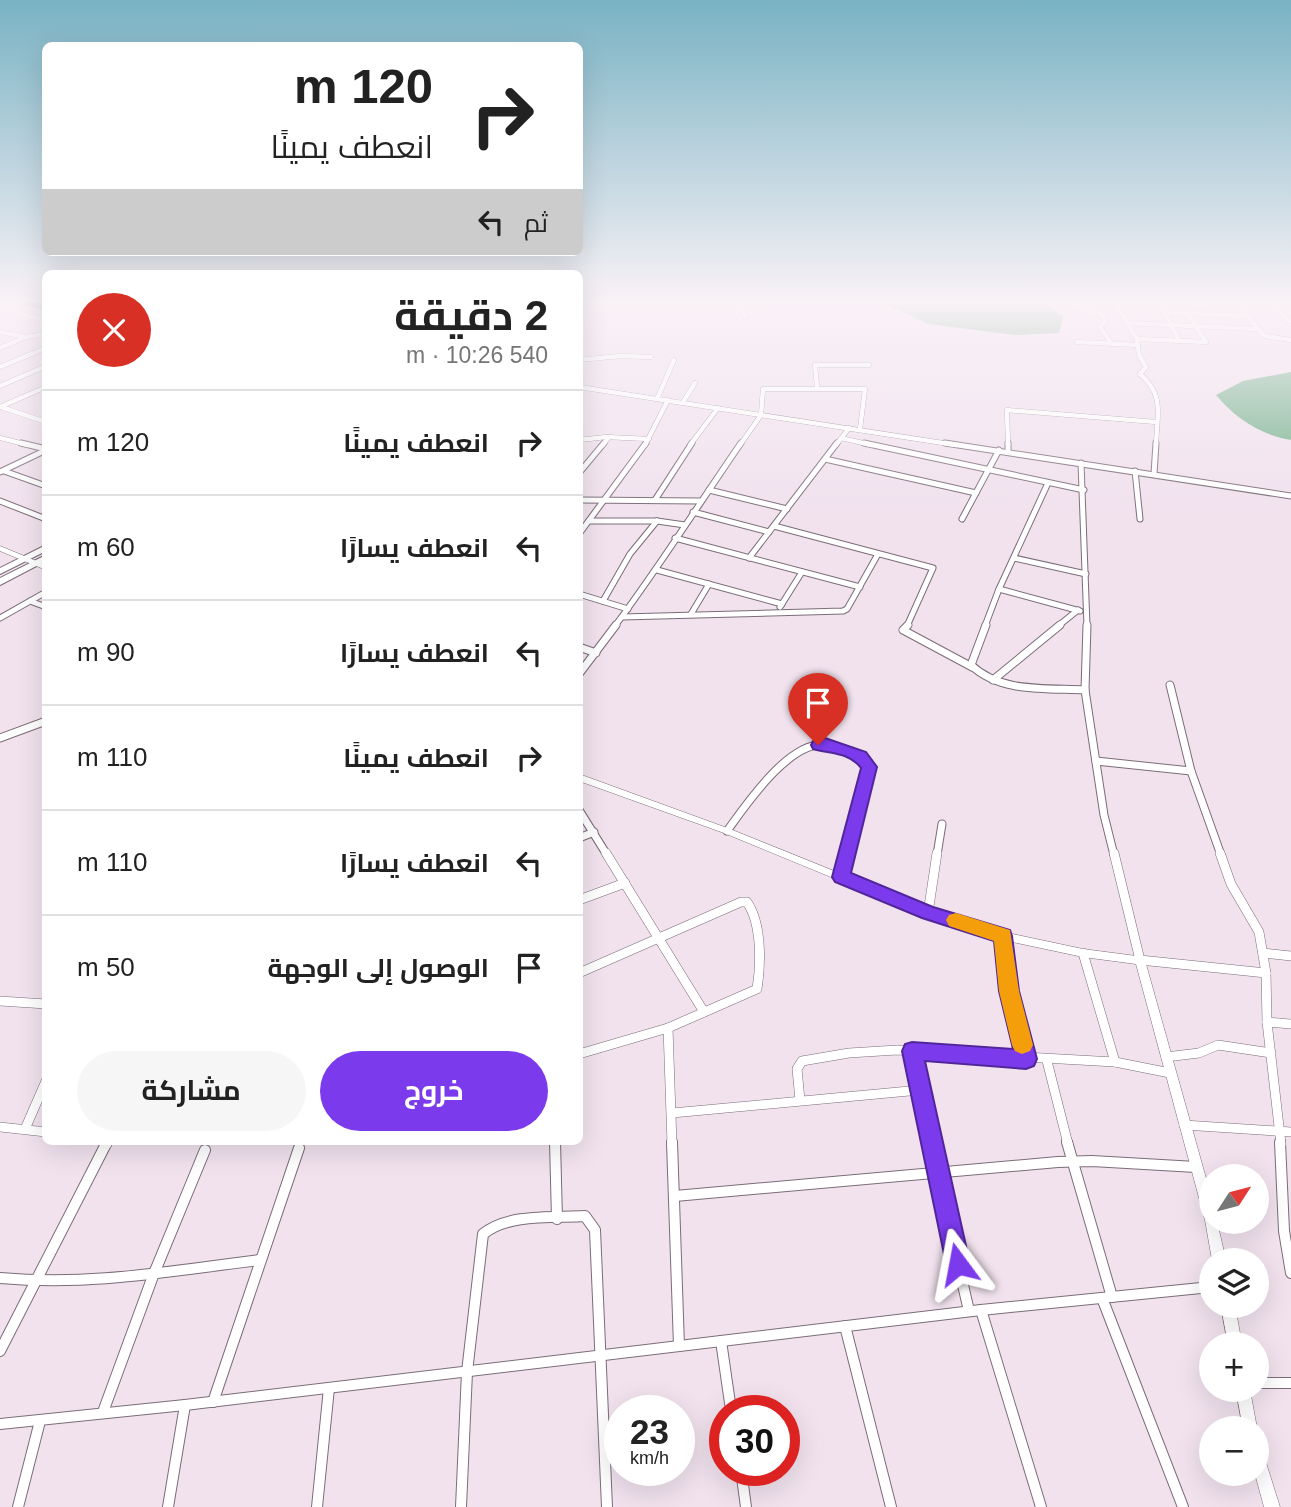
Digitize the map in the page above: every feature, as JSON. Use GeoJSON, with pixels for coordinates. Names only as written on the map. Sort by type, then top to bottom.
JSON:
{"type":"FeatureCollection","features":[{"type":"Feature","properties":{"kind":"main road"},"geometry":{"type":"LineString","coordinates":[[0,571],[42,549]]}},
{"type":"Feature","properties":{"kind":"main road"},"geometry":{"type":"LineString","coordinates":[[0,582],[42,559]]}},
{"type":"Feature","properties":{"kind":"street"},"geometry":{"type":"LineString","coordinates":[[0,386],[36,370]]}},
{"type":"Feature","properties":{"kind":"street"},"geometry":{"type":"LineString","coordinates":[[657,399],[669,370]]}},
{"type":"Feature","properties":{"kind":"street"},"geometry":{"type":"LineString","coordinates":[[815,370],[817,387]]}},
{"type":"Feature","properties":{"kind":"street"},"geometry":{"type":"LineString","coordinates":[[1143,370],[1140,374],[1155,390],[1158,404],[1154,474]]}},
{"type":"Feature","properties":{"kind":"street"},"geometry":{"type":"LineString","coordinates":[[683,402],[695,383]]}},
{"type":"Feature","properties":{"kind":"street"},"geometry":{"type":"LineString","coordinates":[[583,388],[1291,496]]}},
{"type":"Feature","properties":{"kind":"street"},"geometry":{"type":"LineString","coordinates":[[583,669],[657,570],[675,538],[761,415],[764,388],[865,389],[860,429]]}},
{"type":"Feature","properties":{"kind":"street"},"geometry":{"type":"LineString","coordinates":[[0,407],[42,389]]}},
{"type":"Feature","properties":{"kind":"street"},"geometry":{"type":"LineString","coordinates":[[36,391],[42,393]]}},
{"type":"Feature","properties":{"kind":"street"},"geometry":{"type":"LineString","coordinates":[[583,529],[649,439],[668,400]]}},
{"type":"Feature","properties":{"kind":"street"},"geometry":{"type":"LineString","coordinates":[[0,407],[42,421]]}},
{"type":"Feature","properties":{"kind":"street"},"geometry":{"type":"LineString","coordinates":[[655,500],[690,445],[718,408]]}},
{"type":"Feature","properties":{"kind":"street"},"geometry":{"type":"LineString","coordinates":[[1008,451],[1007,410],[1156,422]]}},
{"type":"Feature","properties":{"kind":"street"},"geometry":{"type":"LineString","coordinates":[[749,558],[849,428]]}},
{"type":"Feature","properties":{"kind":"street"},"geometry":{"type":"LineString","coordinates":[[583,468],[609,437]]}},
{"type":"Feature","properties":{"kind":"street"},"geometry":{"type":"LineString","coordinates":[[0,438],[42,448]]}},
{"type":"Feature","properties":{"kind":"street"},"geometry":{"type":"LineString","coordinates":[[842,438],[1084,490]]}},
{"type":"Feature","properties":{"kind":"street"},"geometry":{"type":"LineString","coordinates":[[583,439],[649,439]]}},
{"type":"Feature","properties":{"kind":"street"},"geometry":{"type":"LineString","coordinates":[[962,519],[999,450]]}},
{"type":"Feature","properties":{"kind":"street"},"geometry":{"type":"LineString","coordinates":[[1,471],[42,451]]}},
{"type":"Feature","properties":{"kind":"street"},"geometry":{"type":"LineString","coordinates":[[825,459],[976,493]]}},
{"type":"Feature","properties":{"kind":"street"},"geometry":{"type":"LineString","coordinates":[[1081,463],[1087,613],[1086,690],[1104,815],[1139,960],[1199,1178]]}},
{"type":"Feature","properties":{"kind":"street"},"geometry":{"type":"LineString","coordinates":[[1,471],[42,485]]}},
{"type":"Feature","properties":{"kind":"street"},"geometry":{"type":"LineString","coordinates":[[1135,471],[1140,519]]}},
{"type":"Feature","properties":{"kind":"street"},"geometry":{"type":"LineString","coordinates":[[972,667],[971,661],[999,589],[1048,483]]}},
{"type":"Feature","properties":{"kind":"street"},"geometry":{"type":"LineString","coordinates":[[709,490],[787,509]]}},
{"type":"Feature","properties":{"kind":"street"},"geometry":{"type":"LineString","coordinates":[[583,500],[701,501]]}},
{"type":"Feature","properties":{"kind":"street"},"geometry":{"type":"LineString","coordinates":[[0,501],[42,517]]}},
{"type":"Feature","properties":{"kind":"street"},"geometry":{"type":"LineString","coordinates":[[693,512],[934,568],[903,630],[993,680],[1086,690]]}},
{"type":"Feature","properties":{"kind":"street"},"geometry":{"type":"LineString","coordinates":[[589,522],[657,521],[685,525]]}},
{"type":"Feature","properties":{"kind":"street"},"geometry":{"type":"LineString","coordinates":[[603,601],[630,554],[657,521]]}},
{"type":"Feature","properties":{"kind":"street"},"geometry":{"type":"LineString","coordinates":[[675,538],[860,587]]}},
{"type":"Feature","properties":{"kind":"street"},"geometry":{"type":"LineString","coordinates":[[0,548],[42,566]]}},
{"type":"Feature","properties":{"kind":"street"},"geometry":{"type":"LineString","coordinates":[[622,617],[813,608],[845,610],[878,554]]}},
{"type":"Feature","properties":{"kind":"street"},"geometry":{"type":"LineString","coordinates":[[1014,558],[1086,574]]}},
{"type":"Feature","properties":{"kind":"street"},"geometry":{"type":"LineString","coordinates":[[657,570],[782,604]]}},
{"type":"Feature","properties":{"kind":"street"},"geometry":{"type":"LineString","coordinates":[[777,611],[802,572]]}},
{"type":"Feature","properties":{"kind":"street"},"geometry":{"type":"LineString","coordinates":[[691,614],[709,584]]}},
{"type":"Feature","properties":{"kind":"street"},"geometry":{"type":"LineString","coordinates":[[999,589],[1087,613]]}},
{"type":"Feature","properties":{"kind":"street"},"geometry":{"type":"LineString","coordinates":[[0,618],[42,594]]}},
{"type":"Feature","properties":{"kind":"street"},"geometry":{"type":"LineString","coordinates":[[583,595],[628,609]]}},
{"type":"Feature","properties":{"kind":"street"},"geometry":{"type":"LineString","coordinates":[[30,601],[42,606]]}},
{"type":"Feature","properties":{"kind":"street"},"geometry":{"type":"LineString","coordinates":[[993,680],[1078,610]]}},
{"type":"Feature","properties":{"kind":"street"},"geometry":{"type":"LineString","coordinates":[[583,648],[596,653]]}},
{"type":"Feature","properties":{"kind":"street"},"geometry":{"type":"LineString","coordinates":[[1170,685],[1191,771],[1231,884],[1259,932],[1266,973],[1271,1053],[1285,1131],[1287,1231],[1291,1273]]}},
{"type":"Feature","properties":{"kind":"street"},"geometry":{"type":"LineString","coordinates":[[0,738],[42,722]]}},
{"type":"Feature","properties":{"kind":"street"},"geometry":{"type":"LineString","coordinates":[[727,831],[764,782],[801,754],[822,744],[860,756],[869,767],[841,877]]}},
{"type":"Feature","properties":{"kind":"street"},"geometry":{"type":"LineString","coordinates":[[1096,761],[1191,771]]}},
{"type":"Feature","properties":{"kind":"street"},"geometry":{"type":"LineString","coordinates":[[583,778],[727,831],[928,912],[1003,936],[1083,953],[1266,973]]}},
{"type":"Feature","properties":{"kind":"street"},"geometry":{"type":"LineString","coordinates":[[583,816],[704,1012]]}},
{"type":"Feature","properties":{"kind":"street"},"geometry":{"type":"LineString","coordinates":[[928,912],[942,824]]}},
{"type":"Feature","properties":{"kind":"street"},"geometry":{"type":"LineString","coordinates":[[583,836],[594,832]]}},
{"type":"Feature","properties":{"kind":"street"},"geometry":{"type":"LineString","coordinates":[[583,899],[625,883]]}},
{"type":"Feature","properties":{"kind":"street"},"geometry":{"type":"LineString","coordinates":[[583,971],[741,902],[753,906],[758,986],[748,995],[668,1028],[583,1053]]}},
{"type":"Feature","properties":{"kind":"street"},"geometry":{"type":"LineString","coordinates":[[1003,936],[1009,991],[1026,1059]]}},
{"type":"Feature","properties":{"kind":"street"},"geometry":{"type":"LineString","coordinates":[[1083,953],[1115,1062]]}},
{"type":"Feature","properties":{"kind":"street"},"geometry":{"type":"LineString","coordinates":[[1263,953],[1291,956]]}},
{"type":"Feature","properties":{"kind":"street"},"geometry":{"type":"LineString","coordinates":[[0,1001],[42,1004]]}},
{"type":"Feature","properties":{"kind":"street"},"geometry":{"type":"LineString","coordinates":[[1267,1022],[1291,1024]]}},
{"type":"Feature","properties":{"kind":"street"},"geometry":{"type":"LineString","coordinates":[[668,1028],[679,1346]]}},
{"type":"Feature","properties":{"kind":"street"},"geometry":{"type":"LineString","coordinates":[[1166,1057],[1199,1053],[1218,1045],[1271,1053]]}},
{"type":"Feature","properties":{"kind":"street"},"geometry":{"type":"LineString","coordinates":[[912,1051],[936,1171],[975,1311],[1041,1507]]}},
{"type":"Feature","properties":{"kind":"street"},"geometry":{"type":"LineString","coordinates":[[800,1100],[797,1069],[802,1061],[849,1053],[912,1051],[1047,1061],[1115,1062],[1170,1073]]}},
{"type":"Feature","properties":{"kind":"street"},"geometry":{"type":"LineString","coordinates":[[1047,1061],[1107,1297],[1183,1507]]}},
{"type":"Feature","properties":{"kind":"street"},"geometry":{"type":"LineString","coordinates":[[672,1113],[920,1090]]}},
{"type":"Feature","properties":{"kind":"street"},"geometry":{"type":"LineString","coordinates":[[25,1129],[42,1091]]}},
{"type":"Feature","properties":{"kind":"street"},"geometry":{"type":"LineString","coordinates":[[1184,1125],[1285,1131]]}},
{"type":"Feature","properties":{"kind":"street"},"geometry":{"type":"LineString","coordinates":[[0,1127],[42,1131]]}},
{"type":"Feature","properties":{"kind":"street"},"geometry":{"type":"LineString","coordinates":[[0,1350],[106,1145]]}},
{"type":"Feature","properties":{"kind":"street"},"geometry":{"type":"LineString","coordinates":[[555,1145],[557,1219]]}},
{"type":"Feature","properties":{"kind":"street"},"geometry":{"type":"LineString","coordinates":[[213,1402],[299,1148]]}},
{"type":"Feature","properties":{"kind":"street"},"geometry":{"type":"LineString","coordinates":[[103,1412],[153,1276],[205,1150]]}},
{"type":"Feature","properties":{"kind":"street"},"geometry":{"type":"LineString","coordinates":[[675,1196],[936,1171],[1072,1162],[1196,1167]]}},
{"type":"Feature","properties":{"kind":"street"},"geometry":{"type":"LineString","coordinates":[[461,1507],[467,1371],[483,1234],[489,1227],[502,1223],[585,1216],[595,1230],[607,1507]]}},
{"type":"Feature","properties":{"kind":"street"},"geometry":{"type":"LineString","coordinates":[[0,1278],[35,1282],[153,1276],[218,1264],[260,1260]]}},
{"type":"Feature","properties":{"kind":"street"},"geometry":{"type":"LineString","coordinates":[[0,1424],[213,1402],[975,1311],[1199,1288]]}},
{"type":"Feature","properties":{"kind":"street"},"geometry":{"type":"LineString","coordinates":[[845,1326],[891,1507]]}},
{"type":"Feature","properties":{"kind":"street"},"geometry":{"type":"LineString","coordinates":[[721,1341],[730,1395]]}},
{"type":"Feature","properties":{"kind":"street"},"geometry":{"type":"LineString","coordinates":[[1269,1383],[1291,1383]]}},
{"type":"Feature","properties":{"kind":"street"},"geometry":{"type":"LineString","coordinates":[[317,1507],[329,1388]]}},
{"type":"Feature","properties":{"kind":"street"},"geometry":{"type":"LineString","coordinates":[[168,1507],[185,1405]]}},
{"type":"Feature","properties":{"kind":"street"},"geometry":{"type":"LineString","coordinates":[[18,1507],[40,1421]]}},
{"type":"Feature","properties":{"kind":"street"},"geometry":{"type":"LineString","coordinates":[[743,1486],[746,1507]]}},
{"type":"Feature","properties":{"kind":"street"},"geometry":{"type":"LineString","coordinates":[[1266,1486],[1272,1507]]}},
{"type":"Feature","properties":{"kind":"shaded area"},"geometry":{"type":"Polygon","coordinates":[[[1291,372],[1291,440],[1250,425],[1216,395],[1243,381],[1291,372]]]}},
{"type":"Feature","properties":{"kind":"slow traffic"},"geometry":{"type":"LineString","coordinates":[[956,920],[1003,936],[1009,991],[1022,1045]]}},
{"type":"Feature","properties":{"kind":"route"},"geometry":{"type":"LineString","coordinates":[[818,745],[825,744],[860,756],[869,767],[841,877],[928,912],[1003,936],[1009,991],[1026,1059],[912,1051],[958,1264]]}}]}
